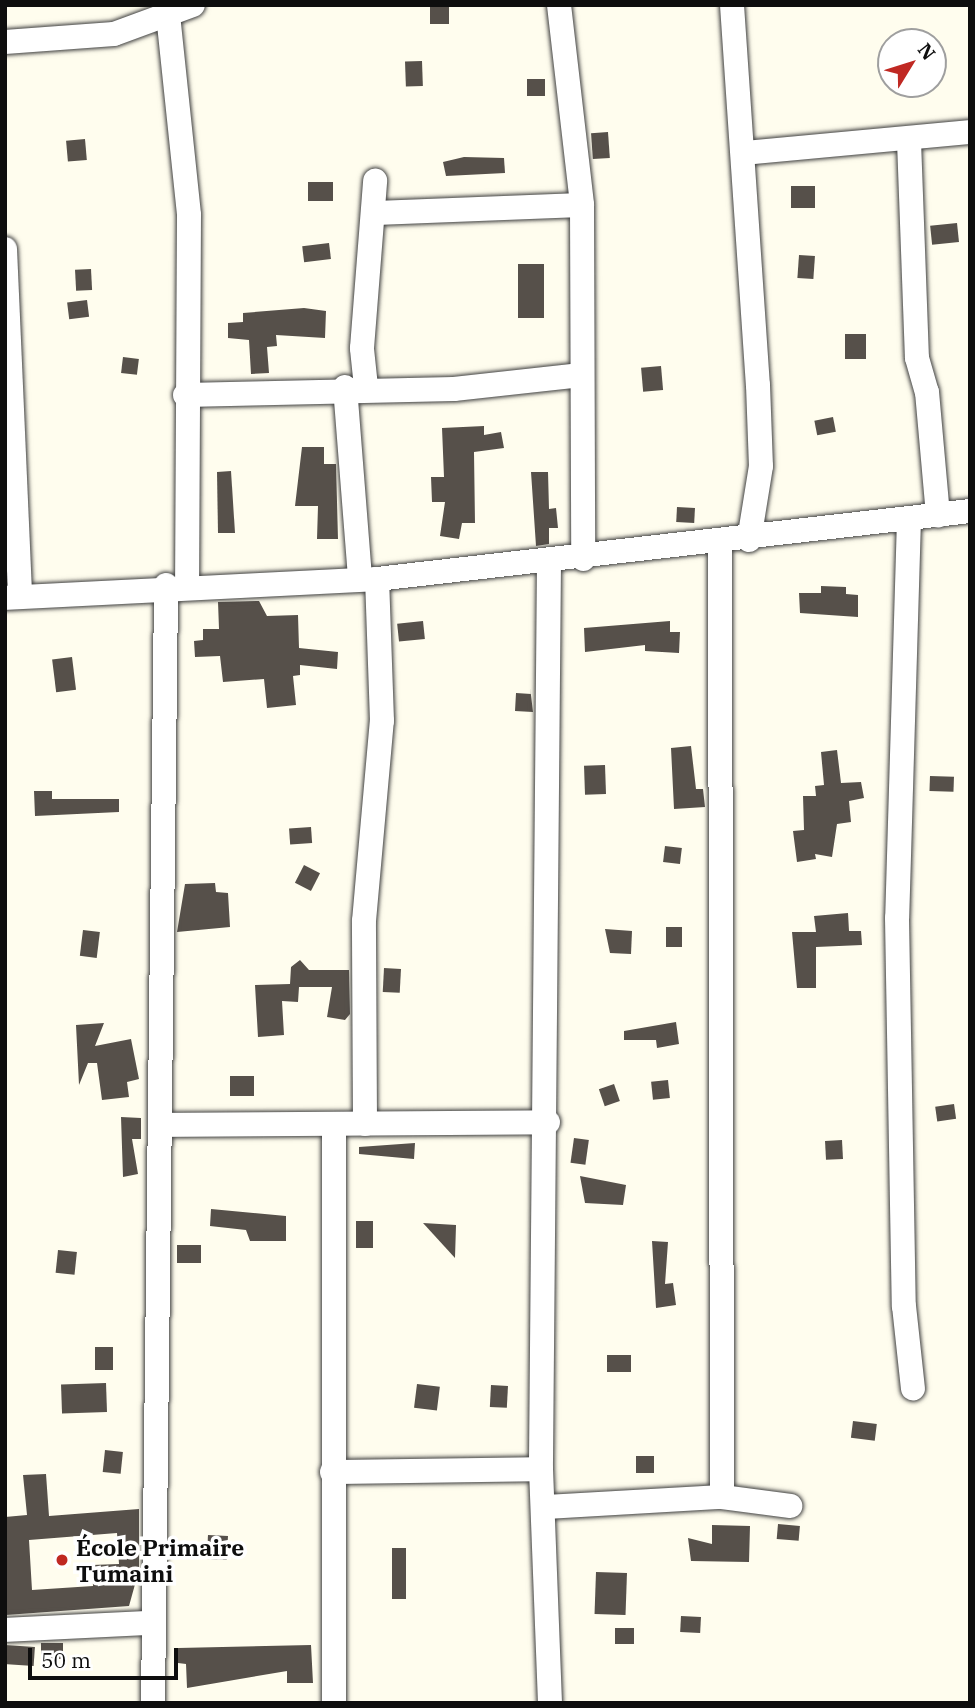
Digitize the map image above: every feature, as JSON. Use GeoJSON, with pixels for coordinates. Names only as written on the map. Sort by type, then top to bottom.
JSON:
{"type":"FeatureCollection","features":[{"type":"Feature","properties":{"kind":"street"},"geometry":{"type":"LineString","coordinates":[[5,42],[114,34],[167,8],[192,5]]}},
{"type":"Feature","properties":{"kind":"street"},"geometry":{"type":"LineString","coordinates":[[559,5],[582,205],[583,559]]}},
{"type":"Feature","properties":{"kind":"street"},"geometry":{"type":"LineString","coordinates":[[732,5],[744,153],[761,466],[749,540]]}},
{"type":"Feature","properties":{"kind":"street"},"geometry":{"type":"LineString","coordinates":[[153,1703],[150,1623],[161,1125],[190,215],[167,8]]}},
{"type":"Feature","properties":{"kind":"street"},"geometry":{"type":"LineString","coordinates":[[744,153],[909,141],[970,132]]}},
{"type":"Feature","properties":{"kind":"street"},"geometry":{"type":"LineString","coordinates":[[909,141],[917,358],[927,393],[938,516]]}},
{"type":"Feature","properties":{"kind":"street"},"geometry":{"type":"LineString","coordinates":[[365,1124],[364,921],[382,722],[368,579],[355,387],[362,348],[375,213],[375,181]]}},
{"type":"Feature","properties":{"kind":"street"},"geometry":{"type":"LineString","coordinates":[[375,213],[582,205]]}},
{"type":"Feature","properties":{"kind":"street"},"geometry":{"type":"LineString","coordinates":[[5,249],[13,597],[177,584],[368,579],[583,559],[970,511]]}},
{"type":"Feature","properties":{"kind":"street"},"geometry":{"type":"LineString","coordinates":[[185,395],[355,387],[454,389],[581,375]]}},
{"type":"Feature","properties":{"kind":"street"},"geometry":{"type":"LineString","coordinates":[[909,519],[897,918],[904,1306],[913,1389]]}},
{"type":"Feature","properties":{"kind":"street"},"geometry":{"type":"LineString","coordinates":[[720,543],[722,1497]]}},
{"type":"Feature","properties":{"kind":"street"},"geometry":{"type":"LineString","coordinates":[[550,562],[548,1122],[541,1469],[546,1507],[550,1703]]}},
{"type":"Feature","properties":{"kind":"street"},"geometry":{"type":"LineString","coordinates":[[161,1125],[548,1122]]}},
{"type":"Feature","properties":{"kind":"street"},"geometry":{"type":"LineString","coordinates":[[334,1124],[334,1703]]}},
{"type":"Feature","properties":{"kind":"street"},"geometry":{"type":"LineString","coordinates":[[332,1472],[541,1469]]}},
{"type":"Feature","properties":{"kind":"street"},"geometry":{"type":"LineString","coordinates":[[546,1507],[722,1497],[790,1506]]}},
{"type":"Feature","properties":{"kind":"street"},"geometry":{"type":"LineString","coordinates":[[5,1630],[150,1623]]}},
{"type":"Feature","properties":{"kind":"building"},"geometry":{"type":"Polygon","coordinates":[[[430,5],[449,5],[449,24],[430,24],[430,5]]]}},
{"type":"Feature","properties":{"kind":"building"},"geometry":{"type":"Polygon","coordinates":[[[422,61],[423,86],[406,87],[405,62],[422,61]]]}},
{"type":"Feature","properties":{"kind":"building"},"geometry":{"type":"Polygon","coordinates":[[[527,79],[545,79],[545,96],[527,96],[527,79]]]}},
{"type":"Feature","properties":{"kind":"building"},"geometry":{"type":"Polygon","coordinates":[[[608,132],[610,158],[593,159],[591,133],[608,132]]]}},
{"type":"Feature","properties":{"kind":"building"},"geometry":{"type":"Polygon","coordinates":[[[85,139],[87,160],[68,162],[66,141],[85,139]]]}},
{"type":"Feature","properties":{"kind":"building"},"geometry":{"type":"Polygon","coordinates":[[[464,157],[504,158],[505,173],[446,176],[443,162],[464,157]]]}},
{"type":"Feature","properties":{"kind":"building"},"geometry":{"type":"Polygon","coordinates":[[[308,182],[333,182],[333,201],[308,201],[308,182]]]}},
{"type":"Feature","properties":{"kind":"building"},"geometry":{"type":"Polygon","coordinates":[[[791,186],[815,186],[815,208],[791,208],[791,186]]]}},
{"type":"Feature","properties":{"kind":"building"},"geometry":{"type":"Polygon","coordinates":[[[957,223],[959,242],[932,245],[930,226],[957,223]]]}},
{"type":"Feature","properties":{"kind":"building"},"geometry":{"type":"Polygon","coordinates":[[[329,243],[331,259],[304,262],[302,246],[329,243]]]}},
{"type":"Feature","properties":{"kind":"building"},"geometry":{"type":"Polygon","coordinates":[[[799,255],[815,256],[813,279],[797,278],[799,255]]]}},
{"type":"Feature","properties":{"kind":"building"},"geometry":{"type":"Polygon","coordinates":[[[518,264],[544,264],[544,318],[518,318],[518,264]]]}},
{"type":"Feature","properties":{"kind":"building"},"geometry":{"type":"Polygon","coordinates":[[[91,269],[92,290],[76,291],[75,270],[91,269]]]}},
{"type":"Feature","properties":{"kind":"building"},"geometry":{"type":"Polygon","coordinates":[[[87,300],[89,317],[69,319],[67,302],[87,300]]]}},
{"type":"Feature","properties":{"kind":"building"},"geometry":{"type":"Polygon","coordinates":[[[304,308],[326,311],[325,338],[276,335],[277,346],[267,347],[269,373],[251,374],[249,340],[228,338],[228,323],[243,322],[243,313],[304,308]]]}},
{"type":"Feature","properties":{"kind":"building"},"geometry":{"type":"Polygon","coordinates":[[[845,334],[866,334],[866,359],[845,359],[845,334]]]}},
{"type":"Feature","properties":{"kind":"building"},"geometry":{"type":"Polygon","coordinates":[[[123,357],[139,359],[137,375],[121,373],[123,357]]]}},
{"type":"Feature","properties":{"kind":"building"},"geometry":{"type":"Polygon","coordinates":[[[661,366],[663,390],[643,392],[641,368],[661,366]]]}},
{"type":"Feature","properties":{"kind":"building"},"geometry":{"type":"Polygon","coordinates":[[[833,417],[836,432],[817,435],[814,421],[833,417]]]}},
{"type":"Feature","properties":{"kind":"building"},"geometry":{"type":"Polygon","coordinates":[[[484,426],[484,435],[501,432],[504,448],[474,452],[475,523],[462,523],[459,539],[440,536],[445,502],[432,502],[431,477],[444,477],[442,428],[484,426]]]}},
{"type":"Feature","properties":{"kind":"building"},"geometry":{"type":"Polygon","coordinates":[[[302,447],[324,447],[324,464],[336,464],[338,539],[317,539],[318,506],[295,506],[302,447]]]}},
{"type":"Feature","properties":{"kind":"building"},"geometry":{"type":"Polygon","coordinates":[[[231,471],[235,533],[218,533],[217,472],[231,471]]]}},
{"type":"Feature","properties":{"kind":"building"},"geometry":{"type":"Polygon","coordinates":[[[531,472],[548,472],[549,509],[556,508],[558,528],[549,528],[549,544],[536,546],[531,472]]]}},
{"type":"Feature","properties":{"kind":"building"},"geometry":{"type":"Polygon","coordinates":[[[677,507],[695,508],[694,523],[676,522],[677,507]]]}},
{"type":"Feature","properties":{"kind":"building"},"geometry":{"type":"Polygon","coordinates":[[[821,586],[846,587],[846,594],[858,595],[858,617],[800,613],[799,593],[821,593],[821,586]]]}},
{"type":"Feature","properties":{"kind":"building"},"geometry":{"type":"Polygon","coordinates":[[[259,601],[267,616],[298,615],[299,648],[338,652],[337,669],[300,665],[300,675],[293,676],[296,705],[267,708],[264,679],[223,682],[220,656],[195,657],[194,641],[203,640],[203,629],[219,629],[218,602],[259,601]]]}},
{"type":"Feature","properties":{"kind":"building"},"geometry":{"type":"Polygon","coordinates":[[[423,621],[425,639],[399,642],[397,624],[423,621]]]}},
{"type":"Feature","properties":{"kind":"building"},"geometry":{"type":"Polygon","coordinates":[[[670,621],[670,632],[680,632],[679,653],[645,651],[645,645],[585,652],[584,628],[670,621]]]}},
{"type":"Feature","properties":{"kind":"building"},"geometry":{"type":"Polygon","coordinates":[[[72,657],[76,690],[56,692],[52,659],[72,657]]]}},
{"type":"Feature","properties":{"kind":"building"},"geometry":{"type":"Polygon","coordinates":[[[516,693],[531,694],[533,712],[515,711],[516,693]]]}},
{"type":"Feature","properties":{"kind":"building"},"geometry":{"type":"Polygon","coordinates":[[[691,746],[696,789],[703,789],[705,807],[674,809],[671,748],[691,746]]]}},
{"type":"Feature","properties":{"kind":"building"},"geometry":{"type":"Polygon","coordinates":[[[837,750],[841,783],[861,782],[864,798],[849,801],[851,822],[837,824],[832,857],[815,854],[816,859],[797,862],[793,831],[804,830],[803,796],[816,796],[815,786],[824,785],[821,752],[837,750]]]}},
{"type":"Feature","properties":{"kind":"building"},"geometry":{"type":"Polygon","coordinates":[[[605,765],[606,794],[585,795],[584,766],[605,765]]]}},
{"type":"Feature","properties":{"kind":"building"},"geometry":{"type":"Polygon","coordinates":[[[930,776],[954,777],[953,792],[929,791],[930,776]]]}},
{"type":"Feature","properties":{"kind":"building"},"geometry":{"type":"Polygon","coordinates":[[[34,791],[52,791],[52,799],[119,799],[119,812],[35,816],[34,791]]]}},
{"type":"Feature","properties":{"kind":"building"},"geometry":{"type":"Polygon","coordinates":[[[311,827],[312,843],[290,844],[289,829],[311,827]]]}},
{"type":"Feature","properties":{"kind":"building"},"geometry":{"type":"Polygon","coordinates":[[[665,846],[682,848],[680,864],[663,862],[665,846]]]}},
{"type":"Feature","properties":{"kind":"building"},"geometry":{"type":"Polygon","coordinates":[[[304,865],[320,873],[311,891],[295,883],[304,865]]]}},
{"type":"Feature","properties":{"kind":"building"},"geometry":{"type":"Polygon","coordinates":[[[215,883],[216,892],[228,893],[230,927],[177,932],[185,884],[215,883]]]}},
{"type":"Feature","properties":{"kind":"building"},"geometry":{"type":"Polygon","coordinates":[[[848,913],[849,931],[861,931],[862,945],[816,947],[816,988],[797,988],[792,932],[816,932],[814,916],[848,913]]]}},
{"type":"Feature","properties":{"kind":"building"},"geometry":{"type":"Polygon","coordinates":[[[666,927],[682,927],[682,947],[666,947],[666,927]]]}},
{"type":"Feature","properties":{"kind":"building"},"geometry":{"type":"Polygon","coordinates":[[[605,929],[632,931],[631,954],[610,953],[605,929]]]}},
{"type":"Feature","properties":{"kind":"building"},"geometry":{"type":"Polygon","coordinates":[[[83,930],[100,932],[97,958],[80,956],[83,930]]]}},
{"type":"Feature","properties":{"kind":"building"},"geometry":{"type":"Polygon","coordinates":[[[300,960],[309,970],[349,970],[350,1014],[345,1020],[327,1017],[332,987],[299,987],[298,1002],[282,1001],[284,1035],[258,1037],[255,985],[290,984],[291,967],[300,960]]]}},
{"type":"Feature","properties":{"kind":"building"},"geometry":{"type":"Polygon","coordinates":[[[384,968],[401,969],[400,993],[383,992],[384,968]]]}},
{"type":"Feature","properties":{"kind":"building"},"geometry":{"type":"Polygon","coordinates":[[[676,1022],[679,1044],[657,1048],[656,1040],[624,1040],[624,1031],[676,1022]]]}},
{"type":"Feature","properties":{"kind":"building"},"geometry":{"type":"Polygon","coordinates":[[[104,1023],[95,1046],[131,1039],[139,1079],[127,1082],[129,1097],[102,1100],[97,1063],[88,1063],[79,1085],[76,1025],[104,1023]]]}},
{"type":"Feature","properties":{"kind":"building"},"geometry":{"type":"Polygon","coordinates":[[[230,1076],[254,1076],[254,1096],[230,1096],[230,1076]]]}},
{"type":"Feature","properties":{"kind":"building"},"geometry":{"type":"Polygon","coordinates":[[[668,1080],[670,1098],[653,1100],[651,1082],[668,1080]]]}},
{"type":"Feature","properties":{"kind":"building"},"geometry":{"type":"Polygon","coordinates":[[[614,1084],[620,1101],[605,1106],[599,1089],[614,1084]]]}},
{"type":"Feature","properties":{"kind":"building"},"geometry":{"type":"Polygon","coordinates":[[[954,1104],[956,1119],[937,1121],[935,1107],[954,1104]]]}},
{"type":"Feature","properties":{"kind":"building"},"geometry":{"type":"Polygon","coordinates":[[[121,1117],[141,1118],[141,1139],[132,1139],[138,1174],[123,1177],[121,1117]]]}},
{"type":"Feature","properties":{"kind":"building"},"geometry":{"type":"Polygon","coordinates":[[[574,1138],[589,1140],[585,1165],[571,1163],[574,1138]]]}},
{"type":"Feature","properties":{"kind":"building"},"geometry":{"type":"Polygon","coordinates":[[[842,1140],[843,1159],[826,1160],[825,1141],[842,1140]]]}},
{"type":"Feature","properties":{"kind":"building"},"geometry":{"type":"Polygon","coordinates":[[[415,1143],[414,1159],[359,1154],[359,1147],[415,1143]]]}},
{"type":"Feature","properties":{"kind":"building"},"geometry":{"type":"Polygon","coordinates":[[[580,1176],[626,1185],[623,1205],[585,1203],[580,1176]]]}},
{"type":"Feature","properties":{"kind":"building"},"geometry":{"type":"Polygon","coordinates":[[[211,1209],[286,1216],[286,1241],[250,1241],[246,1230],[210,1226],[211,1209]]]}},
{"type":"Feature","properties":{"kind":"building"},"geometry":{"type":"Polygon","coordinates":[[[356,1221],[373,1221],[373,1248],[356,1248],[356,1221]]]}},
{"type":"Feature","properties":{"kind":"building"},"geometry":{"type":"Polygon","coordinates":[[[423,1223],[456,1225],[455,1258],[423,1223]]]}},
{"type":"Feature","properties":{"kind":"building"},"geometry":{"type":"Polygon","coordinates":[[[652,1241],[668,1242],[665,1284],[673,1283],[676,1305],[656,1308],[652,1241]]]}},
{"type":"Feature","properties":{"kind":"building"},"geometry":{"type":"Polygon","coordinates":[[[177,1245],[201,1245],[201,1263],[177,1263],[177,1245]]]}},
{"type":"Feature","properties":{"kind":"building"},"geometry":{"type":"Polygon","coordinates":[[[58,1250],[77,1252],[74,1275],[56,1273],[58,1250]]]}},
{"type":"Feature","properties":{"kind":"building"},"geometry":{"type":"Polygon","coordinates":[[[95,1347],[113,1347],[113,1370],[95,1370],[95,1347]]]}},
{"type":"Feature","properties":{"kind":"building"},"geometry":{"type":"Polygon","coordinates":[[[607,1355],[631,1355],[631,1372],[607,1372],[607,1355]]]}},
{"type":"Feature","properties":{"kind":"building"},"geometry":{"type":"Polygon","coordinates":[[[106,1383],[107,1412],[62,1414],[61,1385],[106,1383]]]}},
{"type":"Feature","properties":{"kind":"building"},"geometry":{"type":"Polygon","coordinates":[[[417,1384],[440,1387],[437,1411],[414,1408],[417,1384]]]}},
{"type":"Feature","properties":{"kind":"building"},"geometry":{"type":"Polygon","coordinates":[[[491,1385],[508,1386],[507,1408],[490,1407],[491,1385]]]}},
{"type":"Feature","properties":{"kind":"building"},"geometry":{"type":"Polygon","coordinates":[[[853,1421],[877,1424],[875,1441],[851,1438],[853,1421]]]}},
{"type":"Feature","properties":{"kind":"building"},"geometry":{"type":"Polygon","coordinates":[[[105,1450],[123,1452],[121,1474],[103,1472],[105,1450]]]}},
{"type":"Feature","properties":{"kind":"building"},"geometry":{"type":"Polygon","coordinates":[[[636,1456],[654,1456],[654,1473],[636,1473],[636,1456]]]}},
{"type":"Feature","properties":{"kind":"building"},"geometry":{"type":"Polygon","coordinates":[[[46,1474],[49,1516],[139,1509],[139,1570],[129,1606],[6,1615],[5,1517],[27,1515],[23,1475],[46,1474]],[[117,1533],[29,1540],[32,1590],[93,1586],[92,1565],[119,1564],[117,1533]]]}},
{"type":"Feature","properties":{"kind":"building"},"geometry":{"type":"Polygon","coordinates":[[[778,1524],[800,1526],[799,1541],[777,1539],[778,1524]]]}},
{"type":"Feature","properties":{"kind":"building"},"geometry":{"type":"Polygon","coordinates":[[[712,1525],[750,1526],[749,1562],[691,1561],[688,1538],[712,1544],[712,1525]]]}},
{"type":"Feature","properties":{"kind":"building"},"geometry":{"type":"Polygon","coordinates":[[[208,1535],[228,1536],[227,1560],[207,1559],[208,1535]]]}},
{"type":"Feature","properties":{"kind":"building"},"geometry":{"type":"Polygon","coordinates":[[[392,1548],[406,1548],[406,1599],[392,1599],[392,1548]]]}},
{"type":"Feature","properties":{"kind":"building"},"geometry":{"type":"Polygon","coordinates":[[[596,1572],[627,1573],[626,1615],[595,1614],[596,1572]]]}},
{"type":"Feature","properties":{"kind":"building"},"geometry":{"type":"Polygon","coordinates":[[[681,1616],[701,1617],[700,1633],[680,1632],[681,1616]]]}},
{"type":"Feature","properties":{"kind":"building"},"geometry":{"type":"Polygon","coordinates":[[[615,1628],[634,1628],[634,1644],[615,1644],[615,1628]]]}},
{"type":"Feature","properties":{"kind":"building"},"geometry":{"type":"Polygon","coordinates":[[[41,1643],[63,1643],[63,1659],[41,1659],[41,1643]]]}},
{"type":"Feature","properties":{"kind":"building"},"geometry":{"type":"Polygon","coordinates":[[[5,1645],[35,1647],[34,1666],[5,1664],[5,1645]]]}},
{"type":"Feature","properties":{"kind":"building"},"geometry":{"type":"Polygon","coordinates":[[[311,1645],[313,1683],[287,1683],[287,1671],[187,1688],[186,1664],[178,1663],[178,1648],[311,1645]]]}},
{"type":"Feature","properties":{"kind":"place","name":"École Primaire Tumaini"},"geometry":{"type":"Point","coordinates":[62,1560]}}]}
